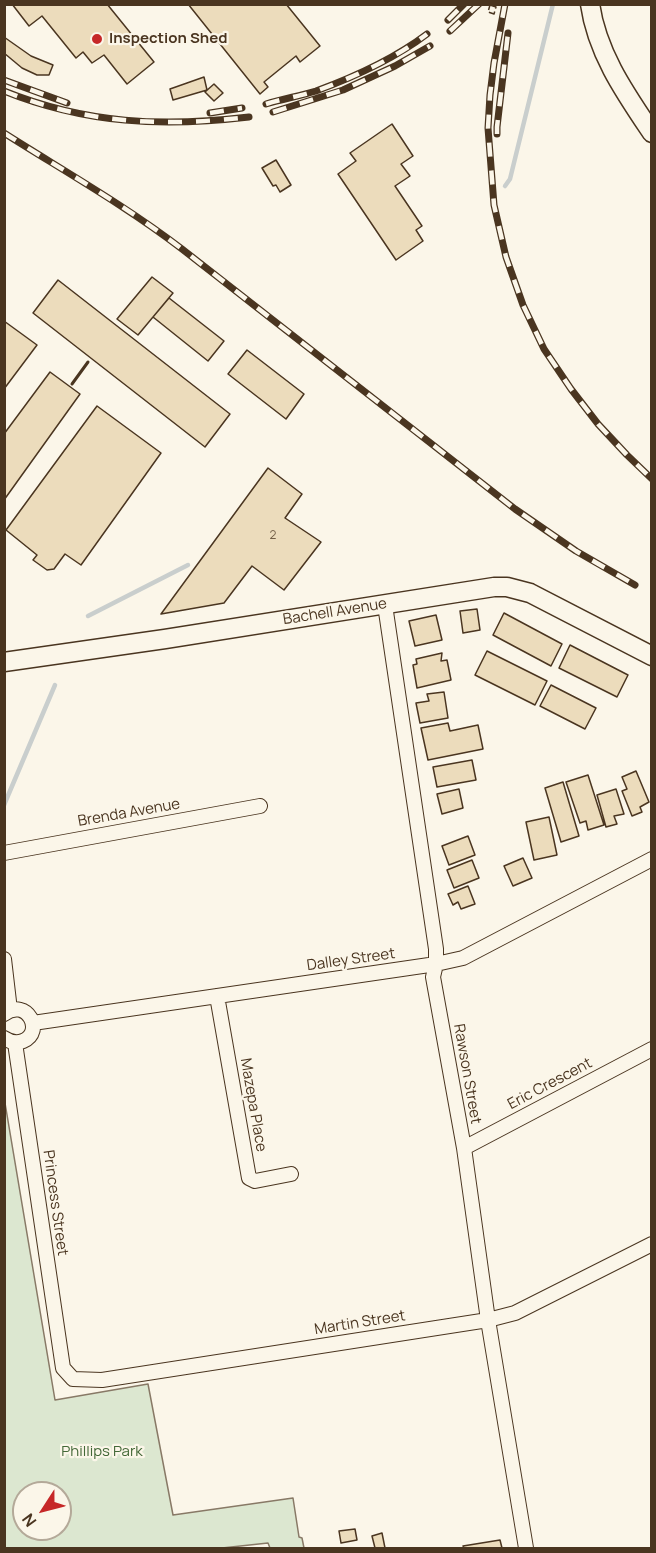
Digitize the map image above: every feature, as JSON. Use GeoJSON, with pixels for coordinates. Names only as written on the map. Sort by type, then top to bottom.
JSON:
{"type":"FeatureCollection","features":[{"type":"Feature","properties":{"kind":"main road"},"geometry":{"type":"LineString","coordinates":[[590,4],[592,19],[601,45],[619,82],[651,133]]}},
{"type":"Feature","properties":{"kind":"main road","name":"Bachell Avenue"},"geometry":{"type":"LineString","coordinates":[[4,662],[507,587],[530,593],[651,656]]}},
{"type":"Feature","properties":{"kind":"street","name":"Rawson Street"},"geometry":{"type":"LineString","coordinates":[[385,605],[436,950],[433,977],[464,1148],[488,1320],[526,1548]]}},
{"type":"Feature","properties":{"kind":"street","name":"Brenda Avenue"},"geometry":{"type":"LineString","coordinates":[[4,853],[260,806]]}},
{"type":"Feature","properties":{"kind":"street","name":"Dalley Street"},"geometry":{"type":"LineString","coordinates":[[33,1023],[436,964],[463,958],[651,859]]}},
{"type":"Feature","properties":{"kind":"street"},"geometry":{"type":"LineString","coordinates":[[4,959],[7,1012],[15,1009],[25,1011],[32,1018],[33,1023],[32,1033],[25,1041],[10,1040]]}},
{"type":"Feature","properties":{"kind":"street","name":"Mazepa Place"},"geometry":{"type":"LineString","coordinates":[[217,996],[249,1178],[255,1181],[291,1174]]}},
{"type":"Feature","properties":{"kind":"street","name":"Princess Street"},"geometry":{"type":"LineString","coordinates":[[10,1040],[63,1368]]}},
{"type":"Feature","properties":{"kind":"street","name":"Eric Crescent"},"geometry":{"type":"LineString","coordinates":[[464,1148],[651,1049]]}},
{"type":"Feature","properties":{"kind":"street","name":"Martin Street"},"geometry":{"type":"LineString","coordinates":[[63,1368],[73,1379],[102,1380],[488,1320],[515,1313],[651,1244]]}},
{"type":"Feature","properties":{"kind":"green space","name":"Phillips Park"},"geometry":{"type":"Polygon","coordinates":[[[4,1097],[55,1400],[148,1384],[173,1515],[293,1498],[299,1537],[302,1538],[304,1548],[270,1548],[268,1543],[222,1548],[5,1548],[4,1097]]]}},
{"type":"Feature","properties":{"kind":"building","name":"Inspection Shed"},"geometry":{"type":"Polygon","coordinates":[[[12,4],[107,4],[154,62],[127,84],[104,55],[92,63],[83,52],[76,58],[42,16],[29,26],[12,4]]]}},
{"type":"Feature","properties":{"kind":"building"},"geometry":{"type":"Polygon","coordinates":[[[188,4],[286,4],[320,46],[300,62],[296,56],[264,82],[268,87],[260,94],[188,4]]]}},
{"type":"Feature","properties":{"kind":"building"},"geometry":{"type":"Polygon","coordinates":[[[4,37],[31,56],[53,65],[49,75],[37,75],[22,68],[4,53],[4,37]]]}},
{"type":"Feature","properties":{"kind":"building"},"geometry":{"type":"Polygon","coordinates":[[[204,77],[207,90],[173,100],[170,89],[204,77]]]}},
{"type":"Feature","properties":{"kind":"building"},"geometry":{"type":"Polygon","coordinates":[[[214,84],[223,93],[214,101],[205,92],[214,84]]]}},
{"type":"Feature","properties":{"kind":"building"},"geometry":{"type":"Polygon","coordinates":[[[392,124],[413,156],[401,164],[410,176],[395,186],[422,226],[416,230],[423,241],[396,260],[338,174],[356,161],[350,153],[392,124]]]}},
{"type":"Feature","properties":{"kind":"building"},"geometry":{"type":"Polygon","coordinates":[[[276,160],[291,185],[280,192],[276,185],[273,186],[262,168],[276,160]]]}},
{"type":"Feature","properties":{"kind":"building"},"geometry":{"type":"Polygon","coordinates":[[[152,277],[173,293],[138,335],[117,319],[152,277]]]}},
{"type":"Feature","properties":{"kind":"building"},"geometry":{"type":"Polygon","coordinates":[[[58,280],[230,414],[205,447],[33,313],[58,280]]]}},
{"type":"Feature","properties":{"kind":"building"},"geometry":{"type":"Polygon","coordinates":[[[169,298],[224,341],[208,361],[153,317],[169,298]]]}},
{"type":"Feature","properties":{"kind":"building"},"geometry":{"type":"Polygon","coordinates":[[[4,321],[37,345],[4,389],[4,321]]]}},
{"type":"Feature","properties":{"kind":"building"},"geometry":{"type":"Polygon","coordinates":[[[247,350],[304,394],[286,419],[228,374],[247,350]]]}},
{"type":"Feature","properties":{"kind":"building"},"geometry":{"type":"Polygon","coordinates":[[[50,372],[80,394],[4,500],[4,434],[50,372]]]}},
{"type":"Feature","properties":{"kind":"building"},"geometry":{"type":"Polygon","coordinates":[[[97,406],[161,453],[81,565],[65,554],[54,569],[47,570],[33,560],[37,555],[6,530],[97,406]]]}},
{"type":"Feature","properties":{"kind":"building"},"geometry":{"type":"Polygon","coordinates":[[[268,468],[302,494],[285,518],[321,542],[284,590],[252,566],[224,603],[161,614],[268,468]]]}},
{"type":"Feature","properties":{"kind":"building"},"geometry":{"type":"Polygon","coordinates":[[[477,609],[480,630],[463,633],[460,611],[477,609]]]}},
{"type":"Feature","properties":{"kind":"building"},"geometry":{"type":"Polygon","coordinates":[[[504,613],[562,644],[551,666],[493,635],[504,613]]]}},
{"type":"Feature","properties":{"kind":"building"},"geometry":{"type":"Polygon","coordinates":[[[436,615],[442,640],[415,646],[409,621],[436,615]]]}},
{"type":"Feature","properties":{"kind":"building"},"geometry":{"type":"Polygon","coordinates":[[[570,645],[628,675],[617,697],[559,668],[570,645]]]}},
{"type":"Feature","properties":{"kind":"building"},"geometry":{"type":"Polygon","coordinates":[[[487,651],[547,681],[535,705],[475,675],[487,651]]]}},
{"type":"Feature","properties":{"kind":"building"},"geometry":{"type":"Polygon","coordinates":[[[442,653],[441,661],[447,660],[451,680],[417,688],[413,665],[417,664],[416,659],[442,653]]]}},
{"type":"Feature","properties":{"kind":"building"},"geometry":{"type":"Polygon","coordinates":[[[551,685],[596,708],[585,729],[540,706],[551,685]]]}},
{"type":"Feature","properties":{"kind":"building"},"geometry":{"type":"Polygon","coordinates":[[[444,692],[448,718],[420,723],[416,703],[429,701],[427,694],[444,692]]]}},
{"type":"Feature","properties":{"kind":"building"},"geometry":{"type":"Polygon","coordinates":[[[448,723],[450,731],[478,725],[483,749],[428,760],[421,728],[448,723]]]}},
{"type":"Feature","properties":{"kind":"building"},"geometry":{"type":"Polygon","coordinates":[[[472,760],[476,780],[437,787],[433,767],[472,760]]]}},
{"type":"Feature","properties":{"kind":"building"},"geometry":{"type":"Polygon","coordinates":[[[636,771],[649,802],[640,807],[642,812],[632,816],[622,791],[627,789],[622,777],[636,771]]]}},
{"type":"Feature","properties":{"kind":"building"},"geometry":{"type":"Polygon","coordinates":[[[588,775],[604,825],[588,830],[586,821],[580,823],[566,782],[588,775]]]}},
{"type":"Feature","properties":{"kind":"building"},"geometry":{"type":"Polygon","coordinates":[[[563,782],[579,836],[561,842],[545,788],[563,782]]]}},
{"type":"Feature","properties":{"kind":"building"},"geometry":{"type":"Polygon","coordinates":[[[459,789],[463,808],[442,814],[437,794],[459,789]]]}},
{"type":"Feature","properties":{"kind":"building"},"geometry":{"type":"Polygon","coordinates":[[[616,789],[624,814],[614,816],[617,824],[606,827],[597,795],[616,789]]]}},
{"type":"Feature","properties":{"kind":"building"},"geometry":{"type":"Polygon","coordinates":[[[549,817],[557,855],[534,860],[526,822],[549,817]]]}},
{"type":"Feature","properties":{"kind":"building"},"geometry":{"type":"Polygon","coordinates":[[[468,836],[475,855],[449,865],[442,846],[468,836]]]}},
{"type":"Feature","properties":{"kind":"building"},"geometry":{"type":"Polygon","coordinates":[[[523,858],[532,878],[513,886],[504,866],[523,858]]]}},
{"type":"Feature","properties":{"kind":"building"},"geometry":{"type":"Polygon","coordinates":[[[472,860],[479,878],[454,888],[447,870],[472,860]]]}},
{"type":"Feature","properties":{"kind":"building"},"geometry":{"type":"Polygon","coordinates":[[[468,886],[475,904],[461,909],[458,902],[453,905],[448,894],[468,886]]]}},
{"type":"Feature","properties":{"kind":"building"},"geometry":{"type":"Polygon","coordinates":[[[355,1529],[357,1540],[341,1543],[339,1531],[355,1529]]]}},
{"type":"Feature","properties":{"kind":"building"},"geometry":{"type":"Polygon","coordinates":[[[382,1533],[385,1548],[375,1548],[372,1536],[382,1533]]]}},
{"type":"Feature","properties":{"kind":"building"},"geometry":{"type":"Polygon","coordinates":[[[500,1540],[502,1548],[464,1548],[463,1546],[500,1540]]]}},
{"type":"Feature","properties":{"kind":"waterway"},"geometry":{"type":"LineString","coordinates":[[505,186],[510,179],[553,4]]}},
{"type":"Feature","properties":{"kind":"waterway"},"geometry":{"type":"LineString","coordinates":[[88,616],[188,565]]}},
{"type":"Feature","properties":{"kind":"waterway"},"geometry":{"type":"LineString","coordinates":[[4,805],[55,685]]}},
{"type":"Feature","properties":{"kind":"railway"},"geometry":{"type":"LineString","coordinates":[[448,20],[464,4]]}},
{"type":"Feature","properties":{"kind":"railway"},"geometry":{"type":"LineString","coordinates":[[450,31],[479,4]]}},
{"type":"Feature","properties":{"kind":"railway"},"geometry":{"type":"LineString","coordinates":[[505,4],[494,63],[488,128],[494,205],[506,257],[523,305],[544,349],[598,424],[652,479]]}},
{"type":"Feature","properties":{"kind":"railway"},"geometry":{"type":"LineString","coordinates":[[497,134],[508,33]]}},
{"type":"Feature","properties":{"kind":"railway"},"geometry":{"type":"LineString","coordinates":[[266,104],[316,91],[345,80],[373,67],[427,34]]}},
{"type":"Feature","properties":{"kind":"railway"},"geometry":{"type":"LineString","coordinates":[[273,112],[343,90],[395,66],[430,46]]}},
{"type":"Feature","properties":{"kind":"railway"},"geometry":{"type":"LineString","coordinates":[[4,80],[67,103]]}},
{"type":"Feature","properties":{"kind":"railway"},"geometry":{"type":"LineString","coordinates":[[4,91],[65,110],[125,120],[186,122],[249,117]]}},
{"type":"Feature","properties":{"kind":"railway"},"geometry":{"type":"LineString","coordinates":[[210,113],[242,108]]}},
{"type":"Feature","properties":{"kind":"railway"},"geometry":{"type":"LineString","coordinates":[[4,133],[161,233],[515,509],[576,551],[635,585]]}},
{"type":"Feature","properties":{"kind":"fence"},"geometry":{"type":"LineString","coordinates":[[490,5],[496,7],[494,14],[488,12],[490,5]]}},
{"type":"Feature","properties":{"kind":"wall"},"geometry":{"type":"LineString","coordinates":[[72,384],[88,362]]}},
{"type":"Feature","properties":{"kind":"place","name":"Inspection Shed"},"geometry":{"type":"Point","coordinates":[97,39]}}]}
